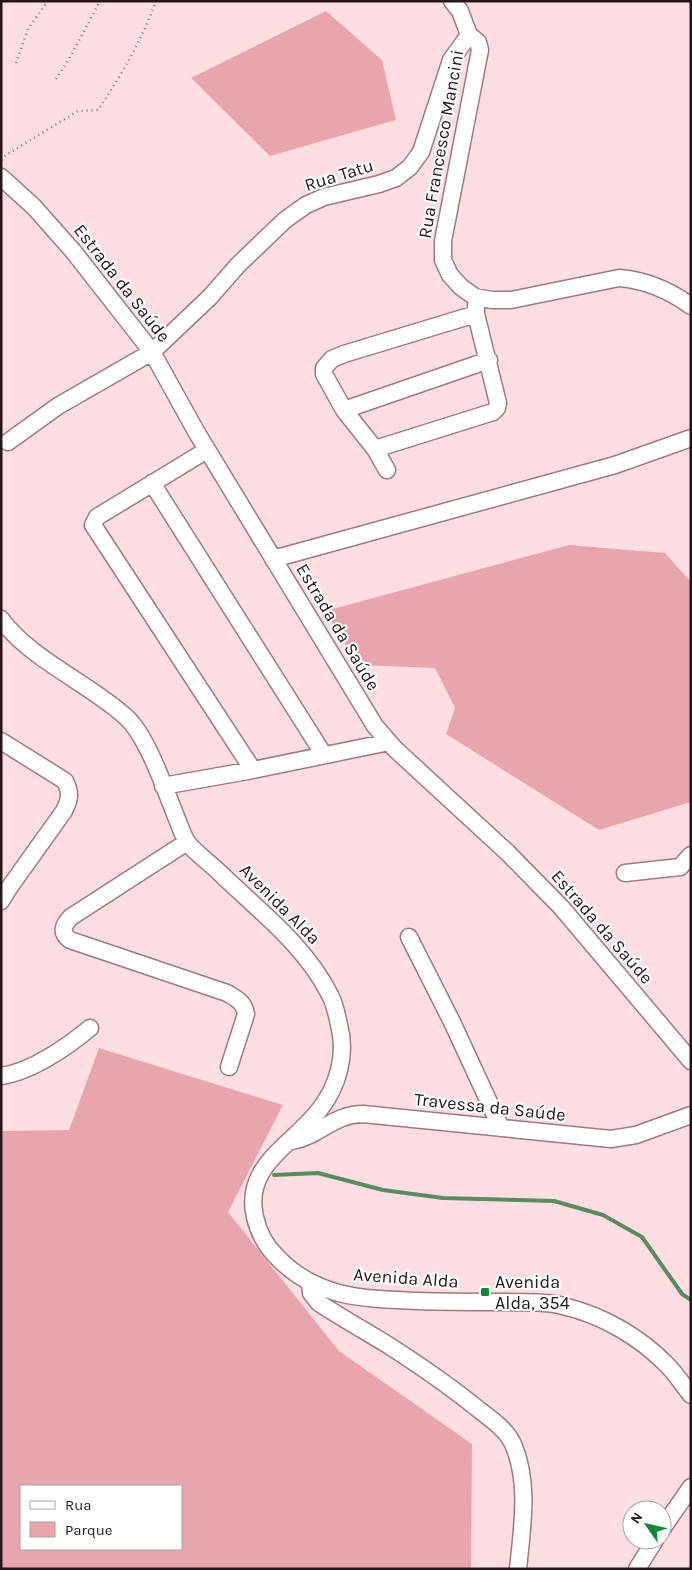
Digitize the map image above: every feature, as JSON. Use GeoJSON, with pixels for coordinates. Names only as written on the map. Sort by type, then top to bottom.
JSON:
{"type":"FeatureCollection","features":[{"type":"Feature","properties":{"kind":"street"},"geometry":{"type":"LineString","coordinates":[[452,1],[460,11],[469,36]]}},
{"type":"Feature","properties":{"kind":"street","name":"Rua Francesco Mancini"},"geometry":{"type":"LineString","coordinates":[[469,36],[478,42],[480,50],[443,240],[443,260],[450,275],[461,288],[475,297]]}},
{"type":"Feature","properties":{"kind":"street","name":"Rua Tatu"},"geometry":{"type":"LineString","coordinates":[[8,442],[58,406],[152,352],[210,297],[252,252],[306,204],[324,197],[396,178],[410,166],[421,152],[451,60],[469,36]]}},
{"type":"Feature","properties":{"kind":"street","name":"Estrada da Saúde"},"geometry":{"type":"LineString","coordinates":[[1,176],[34,207],[73,251],[152,352],[207,450],[375,726],[389,742],[508,853],[561,908],[691,1060]]}},
{"type":"Feature","properties":{"kind":"street"},"geometry":{"type":"LineString","coordinates":[[374,449],[493,412],[497,408],[498,403],[489,360],[476,314],[475,297],[492,300],[511,300],[619,278],[636,279],[656,286],[691,306]]}},
{"type":"Feature","properties":{"kind":"street"},"geometry":{"type":"LineString","coordinates":[[387,470],[374,449],[344,410],[324,374],[324,368],[332,359],[476,314]]}},
{"type":"Feature","properties":{"kind":"street"},"geometry":{"type":"LineString","coordinates":[[344,410],[489,360]]}},
{"type":"Feature","properties":{"kind":"street"},"geometry":{"type":"LineString","coordinates":[[273,559],[615,465],[691,438]]}},
{"type":"Feature","properties":{"kind":"street"},"geometry":{"type":"LineString","coordinates":[[207,450],[96,517],[94,525],[253,770]]}},
{"type":"Feature","properties":{"kind":"street"},"geometry":{"type":"LineString","coordinates":[[152,483],[324,755]]}},
{"type":"Feature","properties":{"kind":"street","name":"Avenida Alda"},"geometry":{"type":"LineString","coordinates":[[3,627],[128,718],[141,736],[187,842],[293,942],[316,970],[332,998],[341,1030],[342,1055],[339,1073],[321,1108],[269,1161],[254,1187],[252,1201],[256,1222],[265,1242],[276,1256],[310,1282],[335,1292],[368,1300],[562,1305],[608,1322],[638,1339],[667,1365],[691,1395]]}},
{"type":"Feature","properties":{"kind":"street"},"geometry":{"type":"LineString","coordinates":[[1,741],[65,781],[70,790],[70,800],[64,811],[1,901]]}},
{"type":"Feature","properties":{"kind":"street"},"geometry":{"type":"LineString","coordinates":[[163,786],[389,742]]}},
{"type":"Feature","properties":{"kind":"street"},"geometry":{"type":"LineString","coordinates":[[187,842],[71,917],[65,923],[62,930],[64,936],[70,940],[227,993],[239,1000],[245,1006],[246,1014],[228,1067]]}},
{"type":"Feature","properties":{"kind":"street"},"geometry":{"type":"LineString","coordinates":[[625,874],[680,867],[691,855]]}},
{"type":"Feature","properties":{"kind":"street"},"geometry":{"type":"LineString","coordinates":[[409,937],[452,1022],[501,1128]]}},
{"type":"Feature","properties":{"kind":"street"},"geometry":{"type":"LineString","coordinates":[[1,1076],[20,1072],[77,1039],[90,1028]]}},
{"type":"Feature","properties":{"kind":"street","name":"Travessa da Saúde"},"geometry":{"type":"LineString","coordinates":[[288,1142],[300,1140],[351,1114],[611,1139],[636,1135],[691,1115]]}},
{"type":"Feature","properties":{"kind":"street"},"geometry":{"type":"LineString","coordinates":[[310,1282],[311,1293],[320,1303],[456,1391],[495,1422],[512,1442],[521,1470],[523,1489],[524,1512],[518,1569]]}},
{"type":"Feature","properties":{"kind":"street"},"geometry":{"type":"LineString","coordinates":[[672,1515],[691,1487]]}},
{"type":"Feature","properties":{"kind":"street"},"geometry":{"type":"LineString","coordinates":[[637,1569],[649,1550]]}},
{"type":"Feature","properties":{"kind":"path"},"geometry":{"type":"LineString","coordinates":[[16,63],[28,29],[48,1]]}},
{"type":"Feature","properties":{"kind":"path"},"geometry":{"type":"LineString","coordinates":[[56,79],[68,61],[100,1]]}},
{"type":"Feature","properties":{"kind":"path"},"geometry":{"type":"LineString","coordinates":[[1,160],[6,155],[78,111],[98,110],[118,81],[156,1]]}},
{"type":"Feature","properties":{"kind":"green space"},"geometry":{"type":"Polygon","coordinates":[[[326,11],[382,60],[396,120],[270,156],[191,78],[326,11]]]}},
{"type":"Feature","properties":{"kind":"green space"},"geometry":{"type":"Polygon","coordinates":[[[569,545],[665,553],[691,582],[691,802],[599,830],[446,734],[455,708],[435,668],[358,665],[325,611],[569,545]]]}},
{"type":"Feature","properties":{"kind":"green space"},"geometry":{"type":"Polygon","coordinates":[[[99,1048],[283,1105],[228,1212],[339,1351],[472,1444],[471,1569],[1,1569],[1,1131],[69,1130],[99,1048]]]}},
{"type":"Feature","properties":{"kind":"waterway"},"geometry":{"type":"LineString","coordinates":[[274,1175],[318,1173],[383,1190],[443,1198],[554,1201],[603,1215],[642,1237],[682,1294],[691,1300]]}},
{"type":"Feature","properties":{"kind":"place","name":"Avenida Alda, 354"},"geometry":{"type":"Point","coordinates":[485,1292]}}]}
